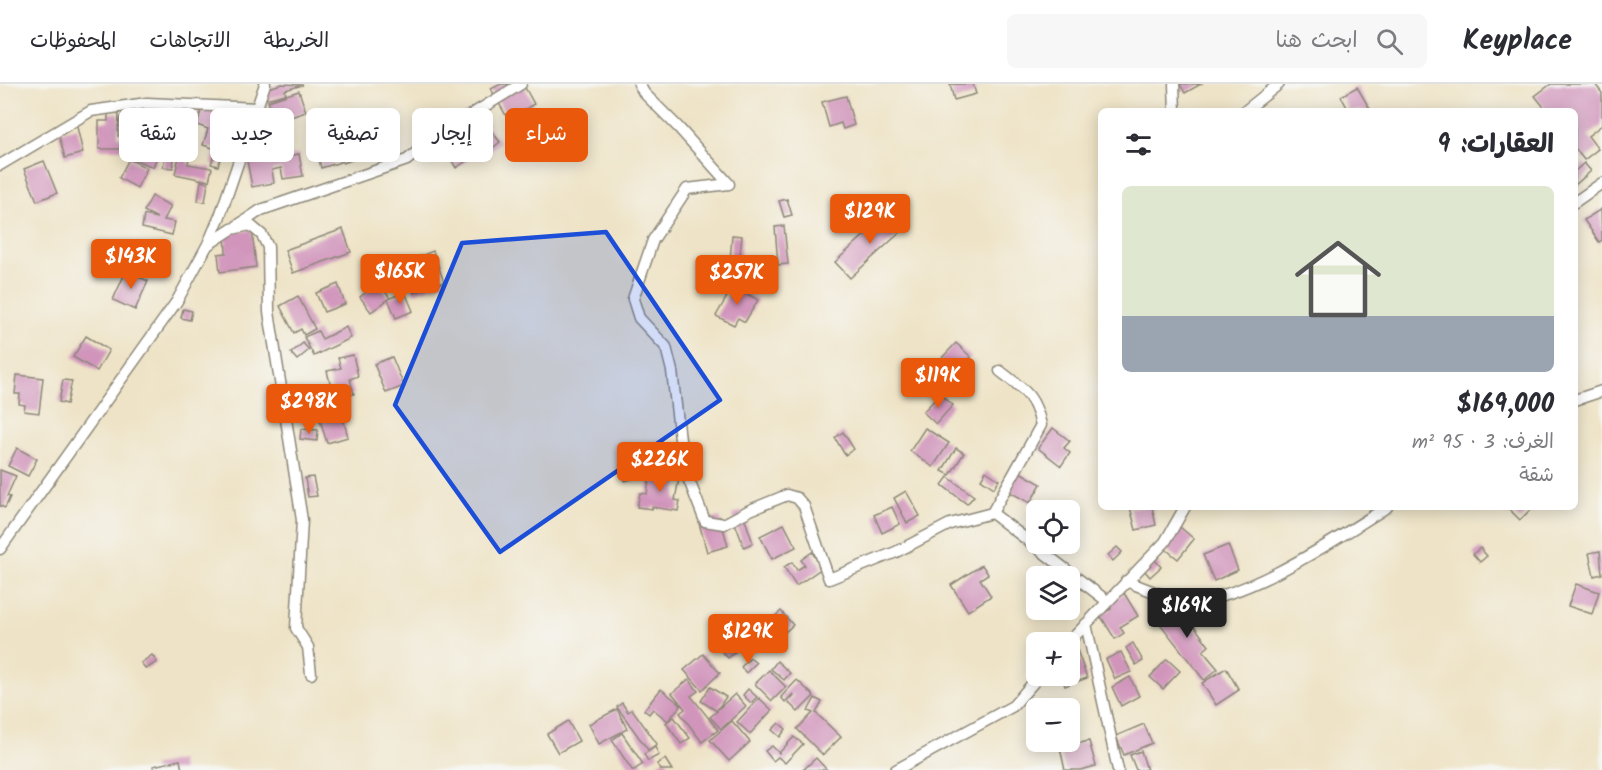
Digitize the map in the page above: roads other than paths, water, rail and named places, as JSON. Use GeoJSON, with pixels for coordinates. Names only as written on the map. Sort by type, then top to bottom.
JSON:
{"type":"FeatureCollection","features":[{"type":"Feature","properties":{"kind":"street"},"geometry":{"type":"LineString","coordinates":[[0,165],[91,111],[147,103],[257,108],[265,84]]}},
{"type":"Feature","properties":{"kind":"street"},"geometry":{"type":"LineString","coordinates":[[208,244],[261,210],[407,160],[435,136],[521,84]]}},
{"type":"Feature","properties":{"kind":"street"},"geometry":{"type":"LineString","coordinates":[[639,84],[644,93],[729,184],[687,189],[652,240],[633,299],[639,318],[666,347],[672,371],[682,465],[705,521],[724,524],[787,495],[796,498],[804,506],[829,579],[896,552],[950,524],[992,513],[1041,425],[1037,409],[1028,393],[1000,371]]}},
{"type":"Feature","properties":{"kind":"street"},"geometry":{"type":"LineString","coordinates":[[1174,84],[1175,108]]}},
{"type":"Feature","properties":{"kind":"street"},"geometry":{"type":"LineString","coordinates":[[1249,108],[1279,84]]}},
{"type":"Feature","properties":{"kind":"street"},"geometry":{"type":"LineString","coordinates":[[0,549],[177,301],[208,244],[238,162]]}},
{"type":"Feature","properties":{"kind":"street"},"geometry":{"type":"LineString","coordinates":[[1578,200],[1602,183]]}},
{"type":"Feature","properties":{"kind":"street"},"geometry":{"type":"LineString","coordinates":[[232,229],[249,225],[262,234],[268,247],[269,312],[302,520],[296,628],[308,646],[311,675]]}},
{"type":"Feature","properties":{"kind":"street"},"geometry":{"type":"LineString","coordinates":[[1578,399],[1602,391]]}},
{"type":"Feature","properties":{"kind":"street"},"geometry":{"type":"LineString","coordinates":[[1078,632],[1165,542],[1183,510]]}},
{"type":"Feature","properties":{"kind":"street"},"geometry":{"type":"LineString","coordinates":[[1126,581],[1156,593],[1185,600],[1232,593],[1318,550],[1382,510]]}},
{"type":"Feature","properties":{"kind":"street"},"geometry":{"type":"LineString","coordinates":[[992,513],[1107,602]]}},
{"type":"Feature","properties":{"kind":"street"},"geometry":{"type":"LineString","coordinates":[[1086,624],[1118,770]]}},
{"type":"Feature","properties":{"kind":"street"},"geometry":{"type":"LineString","coordinates":[[896,770],[1013,706],[1030,686]]}}]}
